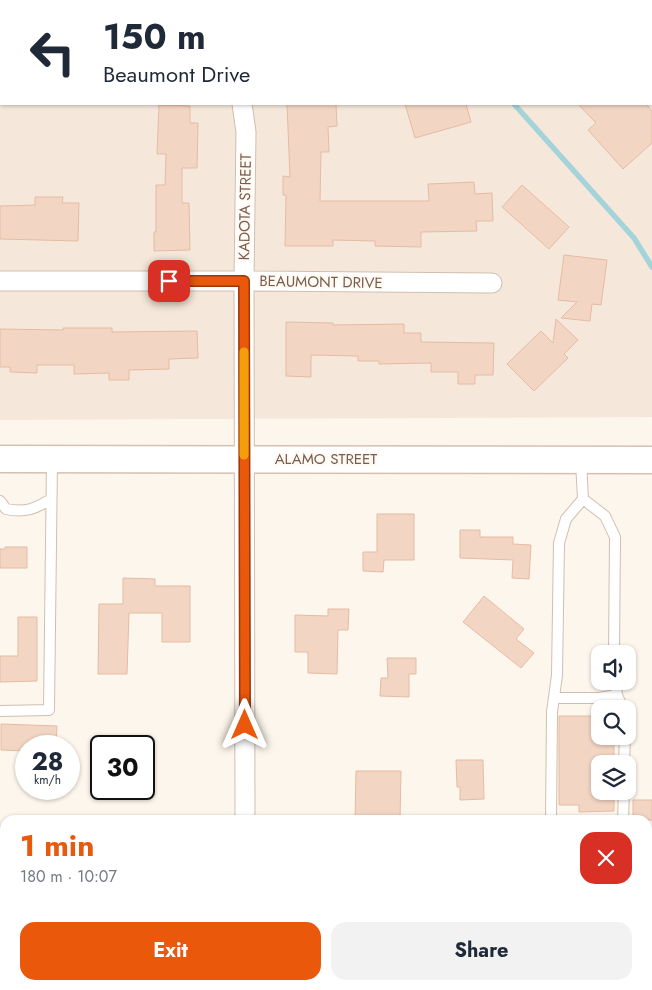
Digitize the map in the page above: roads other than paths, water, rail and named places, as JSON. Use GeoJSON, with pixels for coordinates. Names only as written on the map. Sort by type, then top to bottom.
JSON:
{"type":"FeatureCollection","features":[{"type":"Feature","properties":{"kind":"main road","name":"ALAMO STREET"},"geometry":{"type":"LineString","coordinates":[[0,459],[652,460]]}},
{"type":"Feature","properties":{"kind":"street","name":"KADOTA STREET"},"geometry":{"type":"LineString","coordinates":[[242,105],[246,132],[244,281],[245,815]]}},
{"type":"Feature","properties":{"kind":"street","name":"BEAUMONT DRIVE"},"geometry":{"type":"LineString","coordinates":[[0,281],[492,283]]}},
{"type":"Feature","properties":{"kind":"lane"},"geometry":{"type":"LineString","coordinates":[[0,711],[49,710],[52,459]]}},
{"type":"Feature","properties":{"kind":"lane"},"geometry":{"type":"LineString","coordinates":[[551,815],[552,712],[557,674],[559,544],[566,519],[583,499],[581,460]]}},
{"type":"Feature","properties":{"kind":"lane"},"geometry":{"type":"LineString","coordinates":[[0,501],[6,510],[24,511],[36,508],[51,499]]}},
{"type":"Feature","properties":{"kind":"lane"},"geometry":{"type":"LineString","coordinates":[[583,499],[605,516],[615,537],[614,645]]}},
{"type":"Feature","properties":{"kind":"lane"},"geometry":{"type":"LineString","coordinates":[[616,690],[619,700]]}},
{"type":"Feature","properties":{"kind":"lane"},"geometry":{"type":"LineString","coordinates":[[555,698],[599,698],[617,695]]}},
{"type":"Feature","properties":{"kind":"lane"},"geometry":{"type":"LineString","coordinates":[[623,815],[624,800]]}},
{"type":"Feature","properties":{"kind":"waterway"},"geometry":{"type":"LineString","coordinates":[[515,105],[634,238],[652,267]]}}]}
